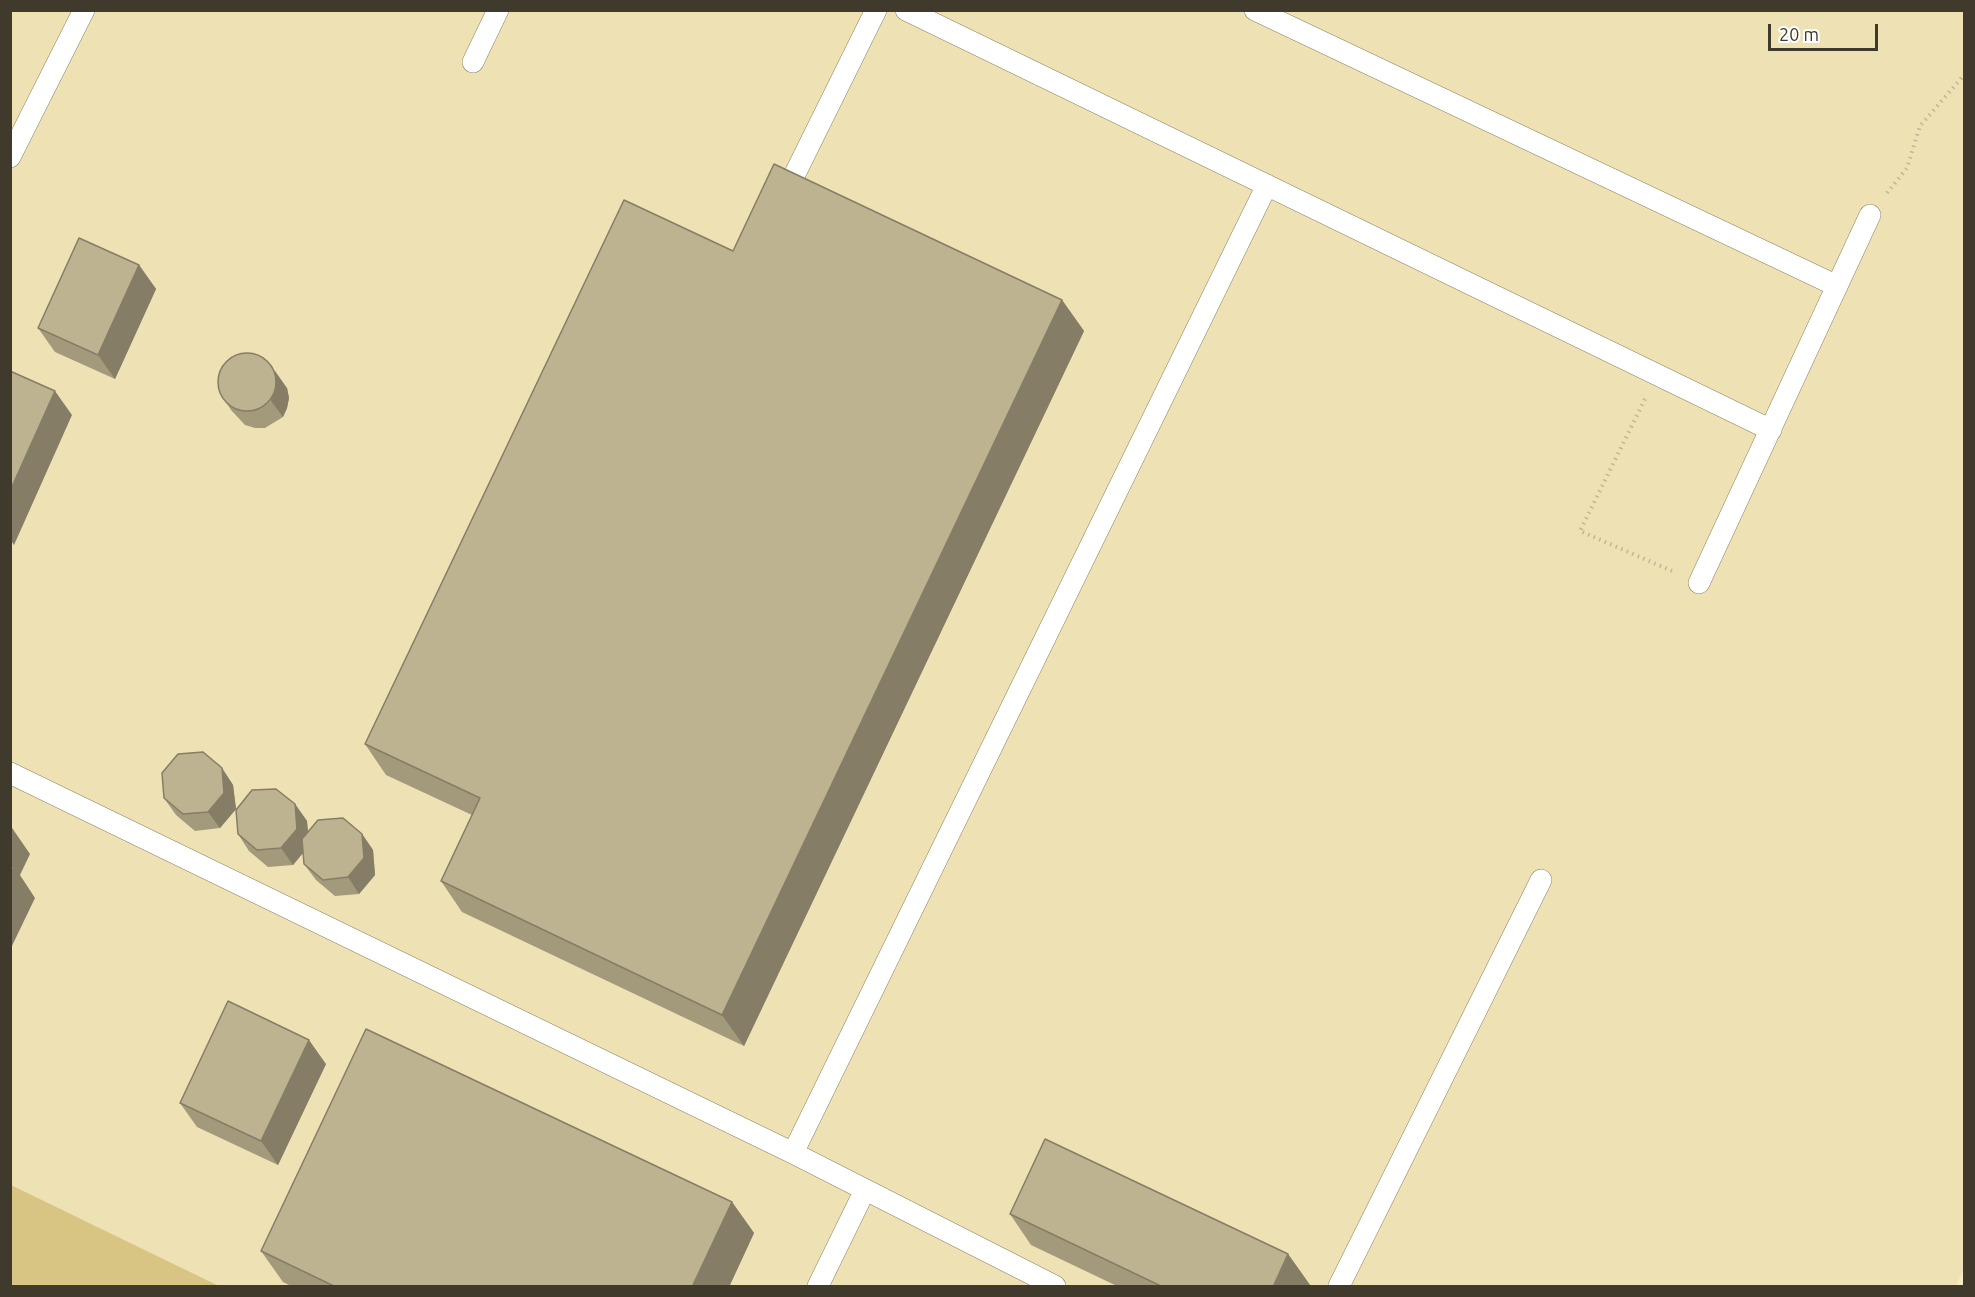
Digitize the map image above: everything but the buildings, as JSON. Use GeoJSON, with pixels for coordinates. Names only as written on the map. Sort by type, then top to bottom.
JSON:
{"type":"FeatureCollection","features":[{"type":"Feature","properties":{"kind":"lane"},"geometry":{"type":"LineString","coordinates":[[10,157],[84,10]]}},
{"type":"Feature","properties":{"kind":"lane"},"geometry":{"type":"LineString","coordinates":[[473,62],[498,10]]}},
{"type":"Feature","properties":{"kind":"lane"},"geometry":{"type":"LineString","coordinates":[[772,220],[876,10]]}},
{"type":"Feature","properties":{"kind":"lane"},"geometry":{"type":"LineString","coordinates":[[906,10],[1771,430]]}},
{"type":"Feature","properties":{"kind":"lane"},"geometry":{"type":"LineString","coordinates":[[1255,10],[1837,286]]}},
{"type":"Feature","properties":{"kind":"lane"},"geometry":{"type":"LineString","coordinates":[[793,1153],[1267,185]]}},
{"type":"Feature","properties":{"kind":"lane"},"geometry":{"type":"LineString","coordinates":[[1699,583],[1870,215]]}},
{"type":"Feature","properties":{"kind":"lane"},"geometry":{"type":"LineString","coordinates":[[10,773],[793,1153],[1055,1287]]}},
{"type":"Feature","properties":{"kind":"lane"},"geometry":{"type":"LineString","coordinates":[[1340,1287],[1540,880]]}},
{"type":"Feature","properties":{"kind":"lane"},"geometry":{"type":"LineString","coordinates":[[818,1287],[865,1190]]}},
{"type":"Feature","properties":{"kind":"path"},"geometry":{"type":"LineString","coordinates":[[1870,215],[1907,168],[1920,126],[1965,75]]}},
{"type":"Feature","properties":{"kind":"path"},"geometry":{"type":"LineString","coordinates":[[1657,375],[1580,531],[1699,583]]}},
{"type":"Feature","properties":{"kind":"shaded area"},"geometry":{"type":"Polygon","coordinates":[[[10,11],[1964,11],[1964,1268],[1956,1286],[219,1286],[11,1185],[10,11]]]}},
{"type":"Feature","properties":{"kind":"shaded area"},"geometry":{"type":"Polygon","coordinates":[[[11,1185],[219,1286],[11,1286],[11,1185]]]}}]}
